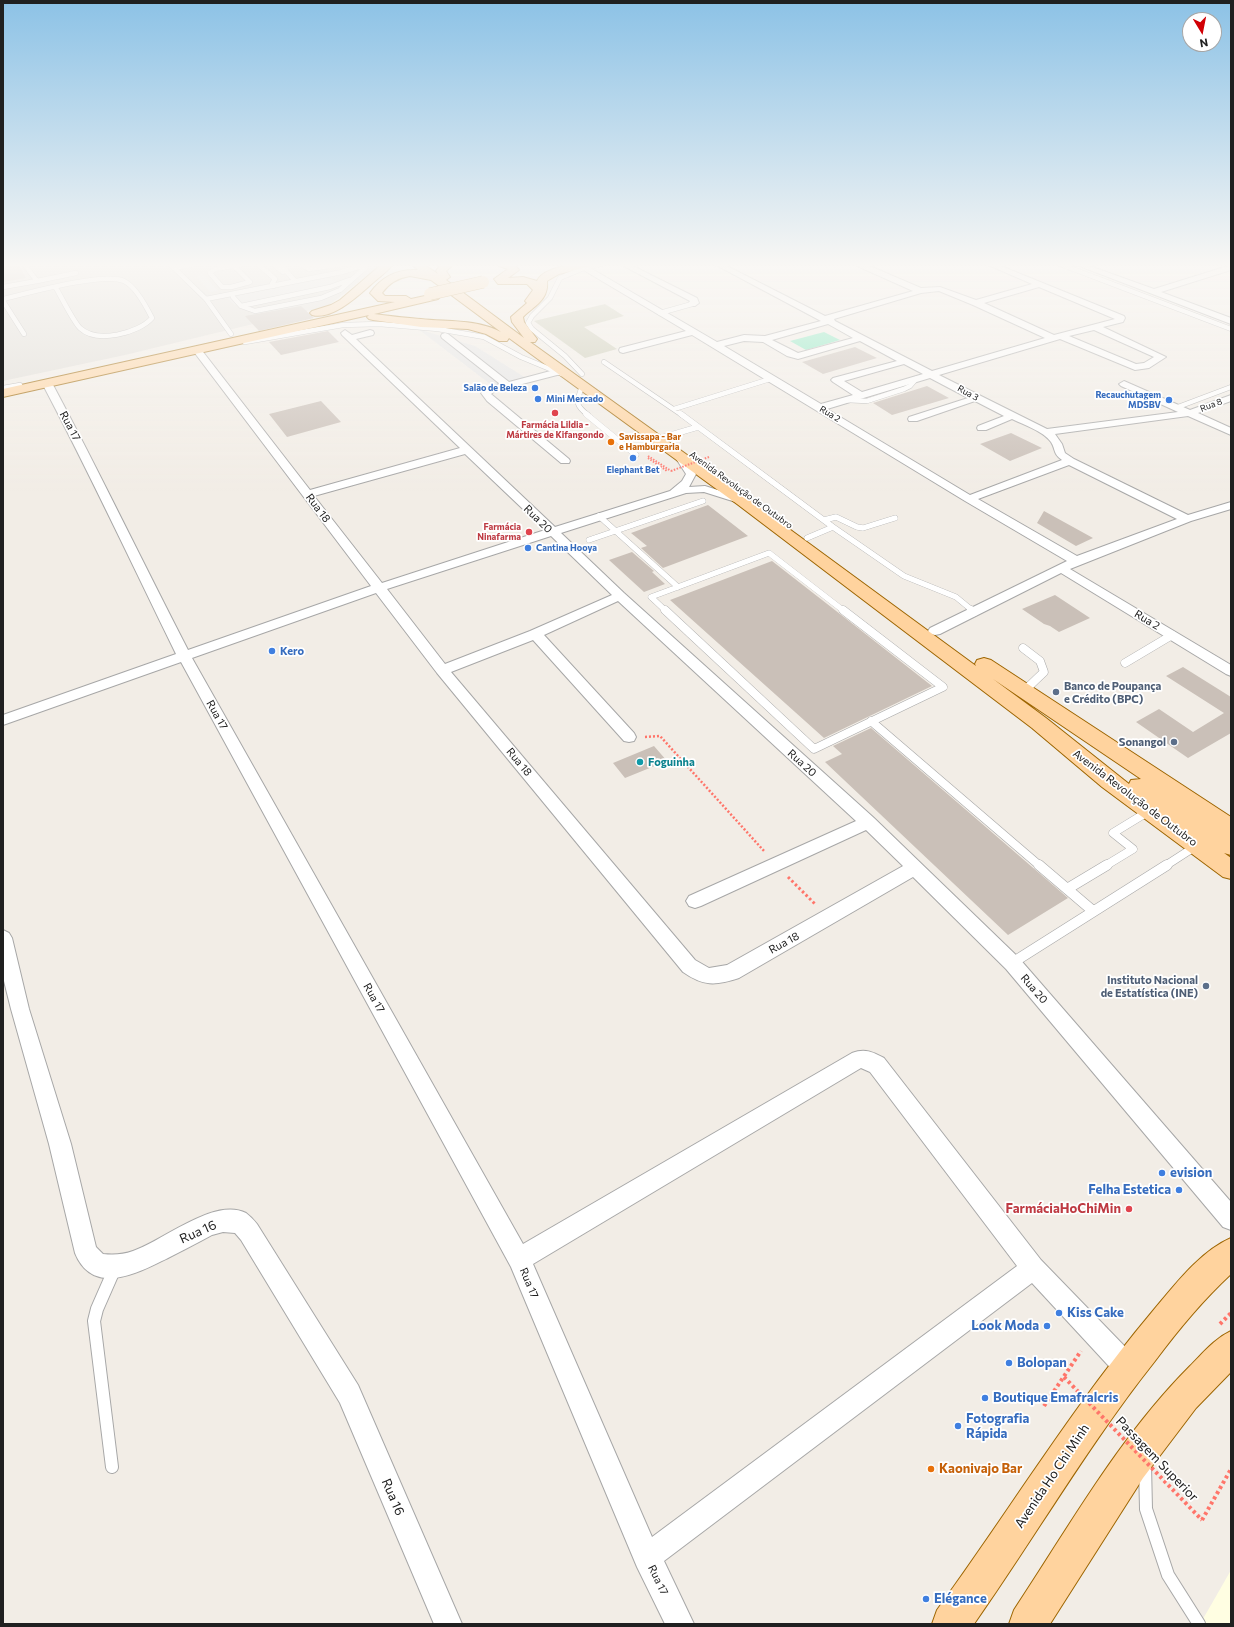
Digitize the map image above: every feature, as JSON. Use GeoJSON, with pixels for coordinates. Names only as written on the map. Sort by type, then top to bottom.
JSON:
{"type":"FeatureCollection","features":[{"type":"Feature","properties":{"kind":"main road"},"geometry":{"type":"LineString","coordinates":[[159,355],[211,340]]}},
{"type":"Feature","properties":{"kind":"main road"},"geometry":{"type":"LineString","coordinates":[[3,388],[228,340]]}},
{"type":"Feature","properties":{"kind":"main road"},"geometry":{"type":"LineString","coordinates":[[3,393],[243,340]]}},
{"type":"Feature","properties":{"kind":"main road"},"geometry":{"type":"LineString","coordinates":[[517,340],[533,345]]}},
{"type":"Feature","properties":{"kind":"main road","name":"Avenida Revolução de Outubro"},"geometry":{"type":"LineString","coordinates":[[526,340],[680,457],[1048,719],[1201,837],[1231,870]]}},
{"type":"Feature","properties":{"kind":"main road"},"geometry":{"type":"LineString","coordinates":[[530,340],[533,345]]}},
{"type":"Feature","properties":{"kind":"main road","name":"Avenida Revolução de Outubro"},"geometry":{"type":"LineString","coordinates":[[573,377],[664,437],[936,631],[1024,691],[1048,719],[1110,781],[1150,811],[1201,837],[1231,846]]}},
{"type":"Feature","properties":{"kind":"main road","name":"Avenida Revolução de Outubro"},"geometry":{"type":"LineString","coordinates":[[1048,719],[1231,828]]}},
{"type":"Feature","properties":{"kind":"main road"},"geometry":{"type":"LineString","coordinates":[[1190,1292],[1213,1267],[1231,1254]]}},
{"type":"Feature","properties":{"kind":"main road","name":"Avenida Ho Chi Minh"},"geometry":{"type":"LineString","coordinates":[[951,1624],[987,1575],[1087,1423],[1127,1367],[1190,1292],[1231,1273]]}},
{"type":"Feature","properties":{"kind":"main road"},"geometry":{"type":"LineString","coordinates":[[1028,1624],[1130,1465],[1184,1396],[1231,1348]]}},
{"type":"Feature","properties":{"kind":"street","name":"Rua 20"},"geometry":{"type":"LineString","coordinates":[[351,340],[620,596],[868,822],[1012,963],[1231,1219]]}},
{"type":"Feature","properties":{"kind":"street"},"geometry":{"type":"LineString","coordinates":[[451,340],[507,385]]}},
{"type":"Feature","properties":{"kind":"street"},"geometry":{"type":"LineString","coordinates":[[623,350],[662,340]]}},
{"type":"Feature","properties":{"kind":"street","name":"Rua 2"},"geometry":{"type":"LineString","coordinates":[[707,340],[969,499],[1076,561]]}},
{"type":"Feature","properties":{"kind":"street"},"geometry":{"type":"LineString","coordinates":[[716,345],[736,340]]}},
{"type":"Feature","properties":{"kind":"street"},"geometry":{"type":"LineString","coordinates":[[767,340],[790,354],[798,356],[855,340]]}},
{"type":"Feature","properties":{"kind":"street","name":"Rua 3"},"geometry":{"type":"LineString","coordinates":[[866,340],[976,398],[1046,432],[1055,439],[1059,446],[1060,454],[1070,461]]}},
{"type":"Feature","properties":{"kind":"street"},"geometry":{"type":"LineString","coordinates":[[819,408],[1047,340]]}},
{"type":"Feature","properties":{"kind":"street"},"geometry":{"type":"LineString","coordinates":[[1065,340],[1135,367],[1146,366],[1161,356],[1124,340]]}},
{"type":"Feature","properties":{"kind":"street","name":"Rua 18"},"geometry":{"type":"LineString","coordinates":[[197,350],[442,670],[689,966],[700,974],[709,977],[732,972],[829,918],[914,868]]}},
{"type":"Feature","properties":{"kind":"street"},"geometry":{"type":"LineString","coordinates":[[860,395],[836,380],[907,361]]}},
{"type":"Feature","properties":{"kind":"street"},"geometry":{"type":"LineString","coordinates":[[565,461],[487,396],[486,393],[488,390],[507,385],[573,377]]}},
{"type":"Feature","properties":{"kind":"street","name":"Rua 17"},"geometry":{"type":"LineString","coordinates":[[47,383],[88,460],[109,507],[185,658],[519,1259],[647,1557],[680,1624]]}},
{"type":"Feature","properties":{"kind":"street"},"geometry":{"type":"LineString","coordinates":[[1124,384],[1231,432]]}},
{"type":"Feature","properties":{"kind":"street"},"geometry":{"type":"LineString","coordinates":[[913,419],[976,398]]}},
{"type":"Feature","properties":{"kind":"street","name":"Rua 8"},"geometry":{"type":"LineString","coordinates":[[1046,432],[1190,413],[1231,398]]}},
{"type":"Feature","properties":{"kind":"street"},"geometry":{"type":"LineString","coordinates":[[982,428],[1012,416]]}},
{"type":"Feature","properties":{"kind":"street"},"geometry":{"type":"LineString","coordinates":[[308,494],[466,450]]}},
{"type":"Feature","properties":{"kind":"street"},"geometry":{"type":"LineString","coordinates":[[659,497],[683,487],[690,479],[690,472],[680,457]]}},
{"type":"Feature","properties":{"kind":"street"},"geometry":{"type":"LineString","coordinates":[[969,499],[1070,461],[1187,519]]}},
{"type":"Feature","properties":{"kind":"street"},"geometry":{"type":"LineString","coordinates":[[3,720],[185,658],[379,588],[659,497],[686,490],[705,489],[742,501]]}},
{"type":"Feature","properties":{"kind":"street"},"geometry":{"type":"LineString","coordinates":[[936,631],[1076,561],[1187,519],[1231,505]]}},
{"type":"Feature","properties":{"kind":"street","name":"Rua 2"},"geometry":{"type":"LineString","coordinates":[[1062,569],[1231,671]]}},
{"type":"Feature","properties":{"kind":"street"},"geometry":{"type":"LineString","coordinates":[[442,670],[535,634],[620,596]]}},
{"type":"Feature","properties":{"kind":"street"},"geometry":{"type":"LineString","coordinates":[[535,634],[629,737]]}},
{"type":"Feature","properties":{"kind":"street"},"geometry":{"type":"LineString","coordinates":[[695,901],[777,865],[868,822]]}},
{"type":"Feature","properties":{"kind":"street","name":"Rua 16"},"geometry":{"type":"LineString","coordinates":[[3,938],[20,1008],[60,1144],[86,1253],[97,1265],[116,1267],[136,1262],[209,1224],[223,1221],[240,1222],[249,1232],[349,1394],[448,1624]]}},
{"type":"Feature","properties":{"kind":"street"},"geometry":{"type":"LineString","coordinates":[[519,1259],[859,1059],[867,1059],[877,1065],[1033,1268],[1127,1367]]}},
{"type":"Feature","properties":{"kind":"street"},"geometry":{"type":"LineString","coordinates":[[647,1557],[1033,1268]]}},
{"type":"Feature","properties":{"kind":"lane"},"geometry":{"type":"LineString","coordinates":[[197,350],[256,340]]}},
{"type":"Feature","properties":{"kind":"lane"},"geometry":{"type":"LineString","coordinates":[[489,340],[521,357],[573,377]]}},
{"type":"Feature","properties":{"kind":"lane"},"geometry":{"type":"LineString","coordinates":[[545,340],[565,356],[573,377],[578,407],[636,455]]}},
{"type":"Feature","properties":{"kind":"lane"},"geometry":{"type":"LineString","coordinates":[[604,362],[674,409],[833,527],[904,576],[956,598],[974,612]]}},
{"type":"Feature","properties":{"kind":"lane"},"geometry":{"type":"LineString","coordinates":[[674,409],[770,379]]}},
{"type":"Feature","properties":{"kind":"lane"},"geometry":{"type":"LineString","coordinates":[[845,400],[867,400],[904,389],[910,386],[916,379]]}},
{"type":"Feature","properties":{"kind":"lane"},"geometry":{"type":"LineString","coordinates":[[1178,408],[1231,387]]}},
{"type":"Feature","properties":{"kind":"lane"},"geometry":{"type":"LineString","coordinates":[[664,437],[698,427]]}},
{"type":"Feature","properties":{"kind":"lane"},"geometry":{"type":"LineString","coordinates":[[589,540],[703,501]]}},
{"type":"Feature","properties":{"kind":"lane"},"geometry":{"type":"LineString","coordinates":[[599,516],[678,587]]}},
{"type":"Feature","properties":{"kind":"lane"},"geometry":{"type":"LineString","coordinates":[[824,520],[836,517],[863,528],[895,518]]}},
{"type":"Feature","properties":{"kind":"lane"},"geometry":{"type":"LineString","coordinates":[[807,538],[833,527]]}},
{"type":"Feature","properties":{"kind":"lane"},"geometry":{"type":"LineString","coordinates":[[769,553],[943,687],[871,721],[814,749],[651,597],[769,553]]}},
{"type":"Feature","properties":{"kind":"lane"},"geometry":{"type":"LineString","coordinates":[[1125,663],[1172,635]]}},
{"type":"Feature","properties":{"kind":"lane"},"geometry":{"type":"LineString","coordinates":[[1023,648],[1042,661],[1044,665],[1044,672],[1024,691]]}},
{"type":"Feature","properties":{"kind":"lane"},"geometry":{"type":"LineString","coordinates":[[871,721],[1094,911]]}},
{"type":"Feature","properties":{"kind":"lane"},"geometry":{"type":"LineString","coordinates":[[1068,889],[1133,849],[1113,833],[1150,811]]}},
{"type":"Feature","properties":{"kind":"lane"},"geometry":{"type":"LineString","coordinates":[[1012,963],[1094,911],[1201,837]]}},
{"type":"Feature","properties":{"kind":"lane"},"geometry":{"type":"LineString","coordinates":[[112,1467],[94,1321],[97,1309],[116,1267]]}},
{"type":"Feature","properties":{"kind":"lane"},"geometry":{"type":"LineString","coordinates":[[1144,1446],[1146,1509],[1168,1575],[1199,1624]]}},
{"type":"Feature","properties":{"kind":"path"},"geometry":{"type":"LineString","coordinates":[[667,471],[645,457],[648,456],[671,471],[709,458],[702,453]]}},
{"type":"Feature","properties":{"kind":"path"},"geometry":{"type":"LineString","coordinates":[[629,737],[636,738],[660,736],[777,865],[829,918]]}},
{"type":"Feature","properties":{"kind":"path"},"geometry":{"type":"LineString","coordinates":[[1044,1406],[1084,1347]]}},
{"type":"Feature","properties":{"kind":"path","name":"Passagem Superior"},"geometry":{"type":"LineString","coordinates":[[1064,1377],[1202,1520],[1231,1470]]}},
{"type":"Feature","properties":{"kind":"shaded area"},"geometry":{"type":"Polygon","coordinates":[[[3,340],[187,340],[125,355],[3,381],[3,340]]]}},
{"type":"Feature","properties":{"kind":"shaded area"},"geometry":{"type":"Polygon","coordinates":[[[432,340],[455,340],[475,346],[526,378],[494,387],[432,340]]]}},
{"type":"Feature","properties":{"kind":"shaded area"},"geometry":{"type":"Polygon","coordinates":[[[560,340],[603,340],[617,349],[585,358],[560,340]]]}},
{"type":"Feature","properties":{"kind":"shaded area"},"geometry":{"type":"Polygon","coordinates":[[[1231,1570],[1231,1624],[1200,1624],[1211,1605],[1231,1570]]]}},
{"type":"Feature","properties":{"kind":"green space"},"geometry":{"type":"Polygon","coordinates":[[[794,340],[840,340],[806,350],[790,341],[794,340]]]}},
{"type":"Feature","properties":{"kind":"building"},"geometry":{"type":"Polygon","coordinates":[[[280,340],[337,340],[339,342],[281,355],[269,342],[280,340]]]}},
{"type":"Feature","properties":{"kind":"building"},"geometry":{"type":"Polygon","coordinates":[[[855,347],[877,358],[823,374],[802,362],[855,347]]]}},
{"type":"Feature","properties":{"kind":"building"},"geometry":{"type":"Polygon","coordinates":[[[927,386],[949,398],[892,415],[873,403],[927,386]]]}},
{"type":"Feature","properties":{"kind":"building"},"geometry":{"type":"Polygon","coordinates":[[[321,401],[341,422],[287,437],[269,414],[321,401]]]}},
{"type":"Feature","properties":{"kind":"building"},"geometry":{"type":"Polygon","coordinates":[[[1011,433],[1042,448],[1010,461],[980,444],[1011,433]]]}},
{"type":"Feature","properties":{"kind":"building"},"geometry":{"type":"Polygon","coordinates":[[[708,505],[748,536],[663,568],[641,548],[647,546],[631,533],[708,505]]]}},
{"type":"Feature","properties":{"kind":"building"},"geometry":{"type":"Polygon","coordinates":[[[1044,511],[1093,538],[1076,546],[1037,523],[1044,511]]]}},
{"type":"Feature","properties":{"kind":"building"},"geometry":{"type":"Polygon","coordinates":[[[632,552],[654,571],[652,572],[665,584],[644,592],[609,560],[632,552]]]}},
{"type":"Feature","properties":{"kind":"building"},"geometry":{"type":"Polygon","coordinates":[[[772,561],[932,686],[824,738],[670,600],[772,561]]]}},
{"type":"Feature","properties":{"kind":"building"},"geometry":{"type":"Polygon","coordinates":[[[1055,595],[1090,618],[1059,632],[1022,609],[1055,595]]]}},
{"type":"Feature","properties":{"kind":"building"},"geometry":{"type":"Polygon","coordinates":[[[1183,667],[1231,697],[1231,733],[1188,758],[1136,722],[1159,709],[1193,732],[1224,713],[1166,676],[1183,667]]]}},
{"type":"Feature","properties":{"kind":"building"},"geometry":{"type":"Polygon","coordinates":[[[871,728],[1068,898],[1008,935],[825,762],[842,754],[833,746],[871,728]]]}},
{"type":"Feature","properties":{"kind":"building","name":"Foguinha"},"geometry":{"type":"Polygon","coordinates":[[[654,746],[667,761],[625,778],[613,763],[654,746]]]}},
{"type":"Feature","properties":{"kind":"place","name":"Salão de Beleza"},"geometry":{"type":"Point","coordinates":[535,388]}},
{"type":"Feature","properties":{"kind":"place","name":"Mini Mercado"},"geometry":{"type":"Point","coordinates":[538,399]}},
{"type":"Feature","properties":{"kind":"place","name":"Recauchutagem MDSBV"},"geometry":{"type":"Point","coordinates":[1169,400]}},
{"type":"Feature","properties":{"kind":"place","name":"Farmácia Lildia - Mártires de Kifangondo"},"geometry":{"type":"Point","coordinates":[555,413]}},
{"type":"Feature","properties":{"kind":"place","name":"Savissapa - Bar e Hamburgaria"},"geometry":{"type":"Point","coordinates":[611,442]}},
{"type":"Feature","properties":{"kind":"place","name":"Elephant Bet"},"geometry":{"type":"Point","coordinates":[633,458]}},
{"type":"Feature","properties":{"kind":"place","name":"Farmácia Ninafarma"},"geometry":{"type":"Point","coordinates":[529,532]}},
{"type":"Feature","properties":{"kind":"place","name":"Cantina Hooya"},"geometry":{"type":"Point","coordinates":[528,548]}},
{"type":"Feature","properties":{"kind":"place","name":"Kero"},"geometry":{"type":"Point","coordinates":[272,651]}},
{"type":"Feature","properties":{"kind":"place","name":"Banco de Poupança e Crédito (BPC)"},"geometry":{"type":"Point","coordinates":[1056,692]}},
{"type":"Feature","properties":{"kind":"place","name":"Sonangol"},"geometry":{"type":"Point","coordinates":[1174,742]}},
{"type":"Feature","properties":{"kind":"place","name":"Foguinha"},"geometry":{"type":"Point","coordinates":[640,762]}},
{"type":"Feature","properties":{"kind":"place","name":"Instituto Nacional de Estatística (INE)"},"geometry":{"type":"Point","coordinates":[1206,986]}},
{"type":"Feature","properties":{"kind":"place","name":"evision"},"geometry":{"type":"Point","coordinates":[1162,1173]}},
{"type":"Feature","properties":{"kind":"place","name":"Felha Estetica"},"geometry":{"type":"Point","coordinates":[1179,1190]}},
{"type":"Feature","properties":{"kind":"place","name":"FarmáciaHoChiMin"},"geometry":{"type":"Point","coordinates":[1129,1209]}},
{"type":"Feature","properties":{"kind":"place","name":"Kiss Cake"},"geometry":{"type":"Point","coordinates":[1059,1313]}},
{"type":"Feature","properties":{"kind":"place","name":"Look Moda"},"geometry":{"type":"Point","coordinates":[1047,1326]}},
{"type":"Feature","properties":{"kind":"place","name":"Bolopan"},"geometry":{"type":"Point","coordinates":[1009,1363]}},
{"type":"Feature","properties":{"kind":"place","name":"Boutique Emafralcris"},"geometry":{"type":"Point","coordinates":[985,1398]}},
{"type":"Feature","properties":{"kind":"place","name":"Fotografia Rápida"},"geometry":{"type":"Point","coordinates":[958,1426]}},
{"type":"Feature","properties":{"kind":"place","name":"Kaonivajo Bar"},"geometry":{"type":"Point","coordinates":[931,1469]}},
{"type":"Feature","properties":{"kind":"place","name":"Elégance"},"geometry":{"type":"Point","coordinates":[926,1599]}}]}
